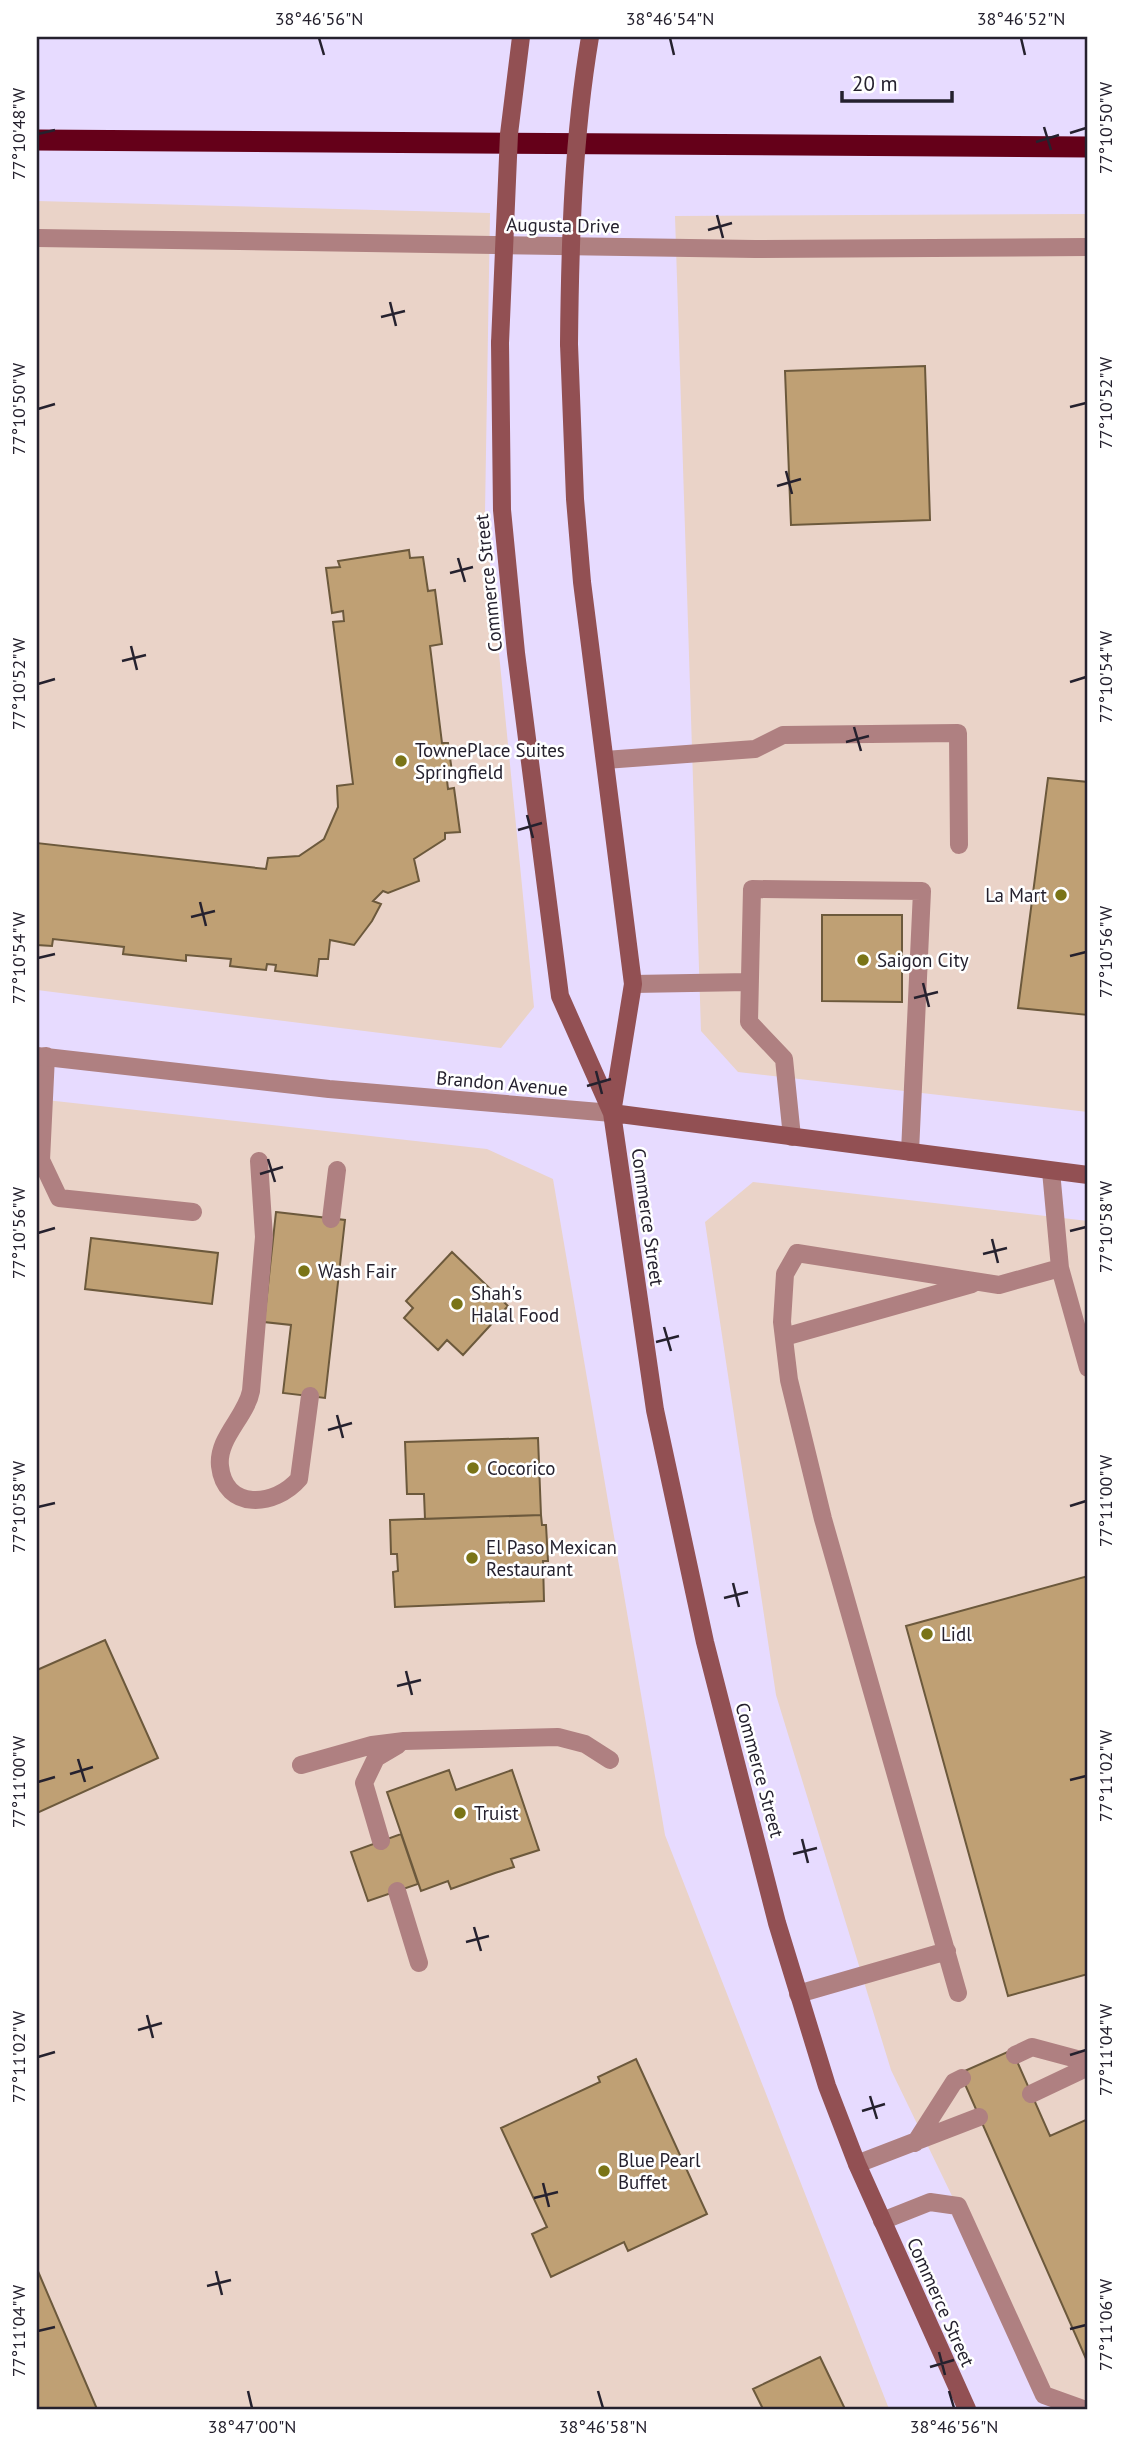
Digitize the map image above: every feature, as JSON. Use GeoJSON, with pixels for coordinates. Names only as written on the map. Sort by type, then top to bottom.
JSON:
{"type":"FeatureCollection","features":[{"type":"Feature","properties":{"kind":"highway"},"geometry":{"type":"LineString","coordinates":[[37,140],[1088,147]]}},
{"type":"Feature","properties":{"kind":"main road","name":"Commerce Street"},"geometry":{"type":"LineString","coordinates":[[521,37],[509,134],[500,343],[502,510],[516,653],[560,996],[611,1113],[658,1424],[705,1642],[798,1994],[857,2164],[967,2409]]}},
{"type":"Feature","properties":{"kind":"main road","name":"Commerce Street"},"geometry":{"type":"LineString","coordinates":[[590,37],[577,140],[570,260],[569,344],[575,499],[633,984],[611,1113]]}},
{"type":"Feature","properties":{"kind":"main road","name":"Brandon Avenue"},"geometry":{"type":"LineString","coordinates":[[611,1113],[1088,1175]]}},
{"type":"Feature","properties":{"kind":"street","name":"Augusta Drive"},"geometry":{"type":"LineString","coordinates":[[37,238],[755,249],[1088,247]]}},
{"type":"Feature","properties":{"kind":"street"},"geometry":{"type":"LineString","coordinates":[[605,760],[755,749],[783,734],[958,733],[960,845]]}},
{"type":"Feature","properties":{"kind":"street"},"geometry":{"type":"LineString","coordinates":[[792,1136],[784,1059],[750,1022],[752,889],[922,891],[910,1152]]}},
{"type":"Feature","properties":{"kind":"street"},"geometry":{"type":"LineString","coordinates":[[633,984],[749,982]]}},
{"type":"Feature","properties":{"kind":"street","name":"Brandon Avenue"},"geometry":{"type":"LineString","coordinates":[[41,1056],[329,1089],[611,1113]]}},
{"type":"Feature","properties":{"kind":"street"},"geometry":{"type":"LineString","coordinates":[[41,1056],[41,1160],[59,1198],[193,1212]]}},
{"type":"Feature","properties":{"kind":"street"},"geometry":{"type":"LineString","coordinates":[[259,1161],[264,1250],[251,1391],[247,1405],[220,1454],[220,1469],[231,1492],[245,1500],[264,1500],[282,1494],[299,1479],[310,1396]]}},
{"type":"Feature","properties":{"kind":"street"},"geometry":{"type":"LineString","coordinates":[[331,1219],[337,1170]]}},
{"type":"Feature","properties":{"kind":"street"},"geometry":{"type":"LineString","coordinates":[[1051,1171],[1059,1268],[1088,1368]]}},
{"type":"Feature","properties":{"kind":"street"},"geometry":{"type":"LineString","coordinates":[[958,1993],[823,1519],[789,1380],[784,1337],[785,1274],[797,1253],[999,1285],[1059,1268]]}},
{"type":"Feature","properties":{"kind":"street"},"geometry":{"type":"LineString","coordinates":[[784,1337],[978,1282]]}},
{"type":"Feature","properties":{"kind":"street"},"geometry":{"type":"LineString","coordinates":[[301,1765],[372,1745],[404,1741],[558,1737],[585,1744],[610,1759]]}},
{"type":"Feature","properties":{"kind":"street"},"geometry":{"type":"LineString","coordinates":[[381,1841],[364,1783],[376,1758],[404,1741]]}},
{"type":"Feature","properties":{"kind":"street"},"geometry":{"type":"LineString","coordinates":[[397,1891],[419,1962]]}},
{"type":"Feature","properties":{"kind":"street"},"geometry":{"type":"LineString","coordinates":[[798,1994],[947,1951]]}},
{"type":"Feature","properties":{"kind":"street"},"geometry":{"type":"LineString","coordinates":[[1015,2054],[1032,2047],[1088,2064]]}},
{"type":"Feature","properties":{"kind":"street"},"geometry":{"type":"LineString","coordinates":[[1031,2094],[1088,2064]]}},
{"type":"Feature","properties":{"kind":"street"},"geometry":{"type":"LineString","coordinates":[[915,2143],[954,2082],[961,2078]]}},
{"type":"Feature","properties":{"kind":"street"},"geometry":{"type":"LineString","coordinates":[[857,2164],[979,2116]]}},
{"type":"Feature","properties":{"kind":"street"},"geometry":{"type":"LineString","coordinates":[[882,2221],[930,2202],[958,2206],[1044,2395],[1083,2409]]}},
{"type":"Feature","properties":{"kind":"shaded area"},"geometry":{"type":"Polygon","coordinates":[[[37,201],[490,213],[485,512],[534,1007],[501,1048],[37,990],[37,201]]]}},
{"type":"Feature","properties":{"kind":"shaded area"},"geometry":{"type":"Polygon","coordinates":[[[1088,214],[1088,1112],[738,1072],[701,1031],[675,216],[1088,214]]]}},
{"type":"Feature","properties":{"kind":"shaded area"},"geometry":{"type":"Polygon","coordinates":[[[37,1099],[487,1149],[553,1179],[665,1835],[889,2409],[37,2409],[37,1099]]]}},
{"type":"Feature","properties":{"kind":"shaded area"},"geometry":{"type":"Polygon","coordinates":[[[753,1182],[1088,1221],[1088,2406],[1046,2390],[891,2070],[776,1695],[705,1222],[753,1182]]]}},
{"type":"Feature","properties":{"kind":"building"},"geometry":{"type":"Polygon","coordinates":[[[925,366],[930,520],[791,525],[785,371],[925,366]]]}},
{"type":"Feature","properties":{"kind":"building","name":"TownePlace Suites Springfield"},"geometry":{"type":"Polygon","coordinates":[[[409,550],[410,558],[423,557],[428,591],[435,590],[442,644],[430,646],[442,743],[448,743],[453,779],[447,780],[448,789],[454,788],[460,832],[445,833],[445,839],[414,859],[419,881],[388,893],[383,891],[373,901],[381,904],[372,921],[354,945],[330,940],[328,959],[319,959],[317,976],[275,971],[276,965],[267,964],[266,970],[230,966],[231,959],[186,955],[186,961],[123,954],[124,947],[53,939],[52,946],[37,945],[37,843],[266,869],[268,858],[299,856],[324,839],[338,807],[337,786],[353,784],[333,622],[344,621],[343,611],[332,613],[326,568],[340,567],[338,561],[409,550]]]}},
{"type":"Feature","properties":{"kind":"building","name":"La Mart"},"geometry":{"type":"Polygon","coordinates":[[[1048,778],[1088,782],[1088,1015],[1018,1008],[1048,778]]]}},
{"type":"Feature","properties":{"kind":"building"},"geometry":{"type":"Polygon","coordinates":[[[822,915],[902,915],[902,1002],[822,1001],[822,915]]]}},
{"type":"Feature","properties":{"kind":"building","name":"Wash Fair"},"geometry":{"type":"Polygon","coordinates":[[[276,1212],[345,1220],[325,1398],[283,1393],[291,1325],[264,1322],[276,1212]]]}},
{"type":"Feature","properties":{"kind":"building"},"geometry":{"type":"Polygon","coordinates":[[[91,1238],[218,1253],[212,1304],[85,1289],[91,1238]]]}},
{"type":"Feature","properties":{"kind":"building","name":"Shah's Halal Food"},"geometry":{"type":"Polygon","coordinates":[[[452,1252],[508,1306],[463,1355],[447,1340],[438,1350],[404,1318],[413,1308],[406,1301],[452,1252]]]}},
{"type":"Feature","properties":{"kind":"building","name":"Cocorico"},"geometry":{"type":"Polygon","coordinates":[[[538,1438],[541,1515],[425,1519],[424,1494],[407,1494],[405,1442],[538,1438]]]}},
{"type":"Feature","properties":{"kind":"building","name":"El Paso Mexican Restaurant"},"geometry":{"type":"Polygon","coordinates":[[[541,1515],[542,1525],[546,1525],[548,1561],[543,1561],[544,1601],[395,1607],[393,1572],[398,1571],[397,1554],[391,1554],[390,1520],[541,1515]]]}},
{"type":"Feature","properties":{"kind":"building"},"geometry":{"type":"Polygon","coordinates":[[[1088,1576],[1088,1974],[1008,1996],[906,1626],[1088,1576]]]}},
{"type":"Feature","properties":{"kind":"building"},"geometry":{"type":"Polygon","coordinates":[[[105,1640],[158,1758],[37,1813],[37,1670],[105,1640]]]}},
{"type":"Feature","properties":{"kind":"building","name":"Truist"},"geometry":{"type":"Polygon","coordinates":[[[449,1770],[456,1790],[512,1770],[539,1850],[511,1859],[514,1867],[451,1889],[448,1881],[421,1891],[387,1792],[449,1770]]]}},
{"type":"Feature","properties":{"kind":"building"},"geometry":{"type":"Polygon","coordinates":[[[401,1834],[418,1884],[368,1901],[351,1852],[401,1834]]]}},
{"type":"Feature","properties":{"kind":"building"},"geometry":{"type":"Polygon","coordinates":[[[1012,2050],[1050,2136],[1088,2119],[1087,2361],[960,2073],[1012,2050]]]}},
{"type":"Feature","properties":{"kind":"building","name":"Blue Pearl Buffet"},"geometry":{"type":"Polygon","coordinates":[[[636,2059],[707,2214],[628,2251],[624,2242],[551,2277],[532,2234],[547,2227],[501,2128],[600,2082],[598,2077],[636,2059]]]}},
{"type":"Feature","properties":{"kind":"building"},"geometry":{"type":"Polygon","coordinates":[[[37,2269],[97,2409],[37,2409],[37,2269]]]}},
{"type":"Feature","properties":{"kind":"building"},"geometry":{"type":"Polygon","coordinates":[[[820,2357],[845,2409],[763,2409],[753,2389],[820,2357]]]}},
{"type":"Feature","properties":{"kind":"place","name":"TownePlace Suites Springfield"},"geometry":{"type":"Point","coordinates":[401,761]}},
{"type":"Feature","properties":{"kind":"place","name":"La Mart"},"geometry":{"type":"Point","coordinates":[1061,895]}},
{"type":"Feature","properties":{"kind":"place","name":"Saigon City"},"geometry":{"type":"Point","coordinates":[863,960]}},
{"type":"Feature","properties":{"kind":"place","name":"Wash Fair"},"geometry":{"type":"Point","coordinates":[304,1271]}},
{"type":"Feature","properties":{"kind":"place","name":"Shah's Halal Food"},"geometry":{"type":"Point","coordinates":[457,1304]}},
{"type":"Feature","properties":{"kind":"place","name":"Cocorico"},"geometry":{"type":"Point","coordinates":[473,1468]}},
{"type":"Feature","properties":{"kind":"place","name":"El Paso Mexican Restaurant"},"geometry":{"type":"Point","coordinates":[472,1558]}},
{"type":"Feature","properties":{"kind":"place","name":"Lidl"},"geometry":{"type":"Point","coordinates":[927,1634]}},
{"type":"Feature","properties":{"kind":"place","name":"Truist"},"geometry":{"type":"Point","coordinates":[460,1813]}},
{"type":"Feature","properties":{"kind":"place","name":"Blue Pearl Buffet"},"geometry":{"type":"Point","coordinates":[604,2171]}}]}
